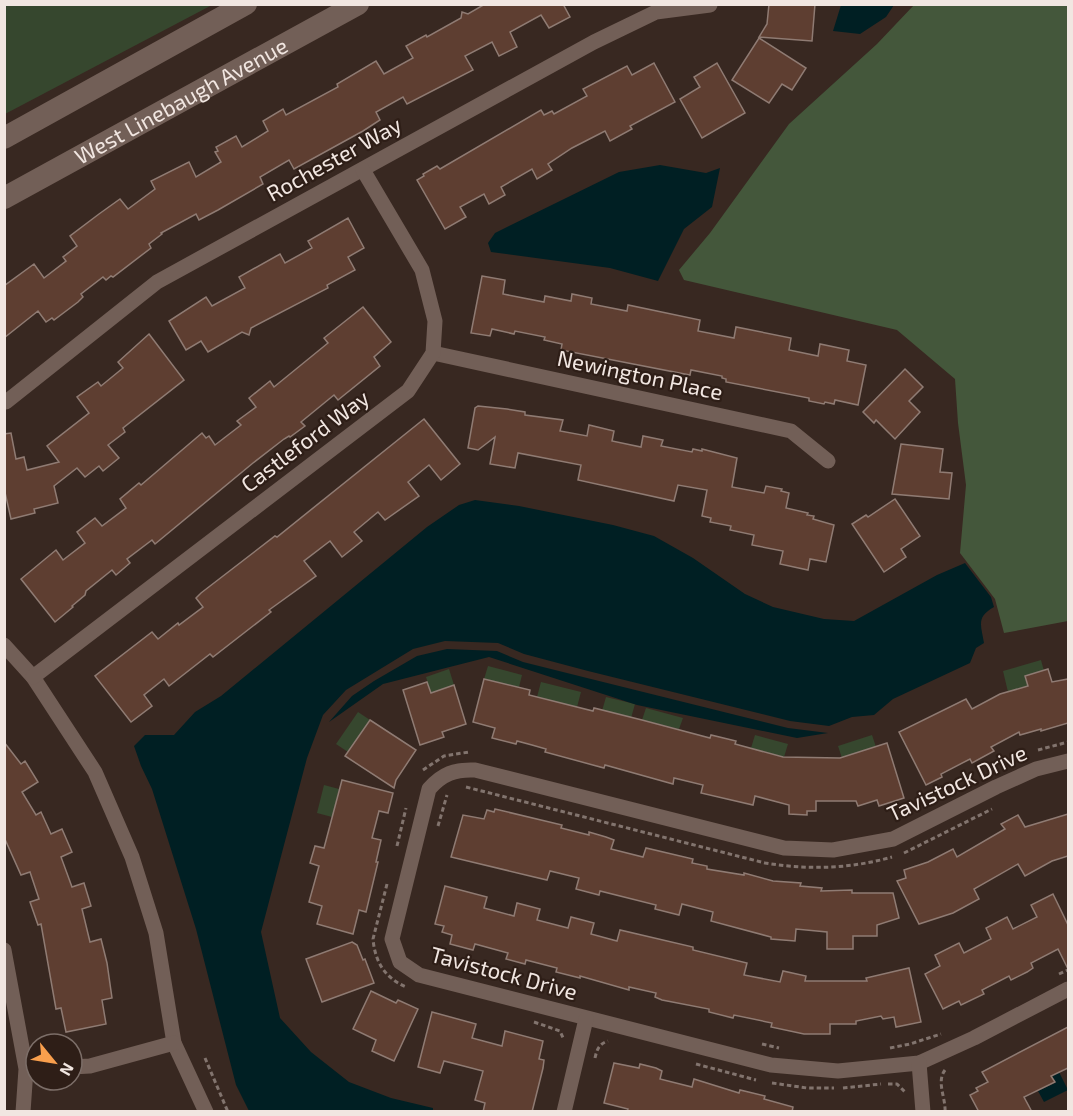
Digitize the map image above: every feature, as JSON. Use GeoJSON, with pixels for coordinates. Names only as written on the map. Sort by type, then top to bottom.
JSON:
{"type":"FeatureCollection","features":[{"type":"Feature","properties":{"kind":"main road"},"geometry":{"type":"LineString","coordinates":[[4,138],[246,4]]}},
{"type":"Feature","properties":{"kind":"main road","name":"West Linebaugh Avenue"},"geometry":{"type":"LineString","coordinates":[[4,198],[358,4]]}},
{"type":"Feature","properties":{"kind":"street","name":"Rochester Way"},"geometry":{"type":"LineString","coordinates":[[6,402],[157,282],[594,42],[656,12],[710,5]]}},
{"type":"Feature","properties":{"kind":"street","name":"Castleford Way"},"geometry":{"type":"LineString","coordinates":[[33,677],[408,391],[433,353],[435,321],[422,270],[363,170]]}},
{"type":"Feature","properties":{"kind":"street","name":"Newington Place"},"geometry":{"type":"LineString","coordinates":[[433,353],[791,431],[828,461]]}},
{"type":"Feature","properties":{"kind":"street"},"geometry":{"type":"LineString","coordinates":[[4,645],[33,677],[95,772],[132,857],[156,933],[174,1043],[206,1112]]}},
{"type":"Feature","properties":{"kind":"street","name":"Tavistock Drive"},"geometry":{"type":"LineString","coordinates":[[1068,761],[1036,769],[893,839],[833,850],[784,848],[475,770],[463,769],[449,772],[439,778],[429,789],[392,939],[400,962],[419,975],[771,1065],[838,1071],[919,1063],[974,1038],[1068,989]]}},
{"type":"Feature","properties":{"kind":"street"},"geometry":{"type":"LineString","coordinates":[[4,950],[24,1037]]}},
{"type":"Feature","properties":{"kind":"street"},"geometry":{"type":"LineString","coordinates":[[564,1112],[586,1019]]}},
{"type":"Feature","properties":{"kind":"street"},"geometry":{"type":"LineString","coordinates":[[84,1066],[174,1043]]}},
{"type":"Feature","properties":{"kind":"street"},"geometry":{"type":"LineString","coordinates":[[919,1063],[923,1112]]}},
{"type":"Feature","properties":{"kind":"street"},"geometry":{"type":"LineString","coordinates":[[23,1112],[27,1092]]}},
{"type":"Feature","properties":{"kind":"path"},"geometry":{"type":"LineString","coordinates":[[1034,752],[1068,742]]}},
{"type":"Feature","properties":{"kind":"path"},"geometry":{"type":"LineString","coordinates":[[422,772],[428,765],[444,756],[465,752],[475,753]]}},
{"type":"Feature","properties":{"kind":"path"},"geometry":{"type":"LineString","coordinates":[[436,834],[445,801]]}},
{"type":"Feature","properties":{"kind":"path"},"geometry":{"type":"LineString","coordinates":[[395,854],[407,807]]}},
{"type":"Feature","properties":{"kind":"path"},"geometry":{"type":"LineString","coordinates":[[388,883],[373,939],[374,947],[387,976],[410,989]]}},
{"type":"Feature","properties":{"kind":"path"},"geometry":{"type":"LineString","coordinates":[[1058,975],[1068,969]]}},
{"type":"Feature","properties":{"kind":"path"},"geometry":{"type":"LineString","coordinates":[[529,1020],[560,1031],[564,1035],[563,1047]]}},
{"type":"Feature","properties":{"kind":"path"},"geometry":{"type":"LineString","coordinates":[[887,1049],[941,1034]]}},
{"type":"Feature","properties":{"kind":"path"},"geometry":{"type":"LineString","coordinates":[[592,1069],[602,1043],[608,1041],[616,1043]]}},
{"type":"Feature","properties":{"kind":"path"},"geometry":{"type":"LineString","coordinates":[[758,1044],[786,1049]]}},
{"type":"Feature","properties":{"kind":"path"},"geometry":{"type":"LineString","coordinates":[[205,1058],[228,1112]]}},
{"type":"Feature","properties":{"kind":"path"},"geometry":{"type":"LineString","coordinates":[[692,1063],[786,1086],[843,1088],[891,1084],[902,1087]]}},
{"type":"Feature","properties":{"kind":"path"},"geometry":{"type":"LineString","coordinates":[[945,1112],[941,1076],[943,1071],[948,1069]]}},
{"type":"Feature","properties":{"kind":"green space"},"geometry":{"type":"Polygon","coordinates":[[[5,4],[212,4],[212,5],[5,114],[5,4]]]}},
{"type":"Feature","properties":{"kind":"green space"},"geometry":{"type":"Polygon","coordinates":[[[914,5],[1068,5],[1068,621],[1004,633],[995,599],[960,553],[966,485],[955,379],[897,330],[684,280],[679,270],[710,233],[789,124],[877,44],[914,5]]]}},
{"type":"Feature","properties":{"kind":"green space"},"geometry":{"type":"Polygon","coordinates":[[[1041,660],[1044,671],[1025,676],[1028,686],[1008,692],[1003,671],[1041,660]]]}},
{"type":"Feature","properties":{"kind":"green space"},"geometry":{"type":"Polygon","coordinates":[[[488,666],[522,675],[519,687],[484,679],[488,666]]]}},
{"type":"Feature","properties":{"kind":"green space"},"geometry":{"type":"Polygon","coordinates":[[[449,669],[454,685],[431,693],[426,677],[449,669]]]}},
{"type":"Feature","properties":{"kind":"green space"},"geometry":{"type":"Polygon","coordinates":[[[541,682],[581,692],[577,707],[537,697],[541,682]]]}},
{"type":"Feature","properties":{"kind":"green space"},"geometry":{"type":"Polygon","coordinates":[[[606,697],[635,704],[631,718],[602,711],[606,697]]]}},
{"type":"Feature","properties":{"kind":"green space"},"geometry":{"type":"Polygon","coordinates":[[[646,708],[683,718],[679,729],[642,720],[646,708]]]}},
{"type":"Feature","properties":{"kind":"green space"},"geometry":{"type":"Polygon","coordinates":[[[358,712],[370,720],[348,752],[336,744],[358,712]]]}},
{"type":"Feature","properties":{"kind":"green space"},"geometry":{"type":"Polygon","coordinates":[[[755,735],[788,744],[784,757],[751,748],[755,735]]]}},
{"type":"Feature","properties":{"kind":"green space"},"geometry":{"type":"Polygon","coordinates":[[[872,735],[876,747],[842,758],[838,746],[872,735]]]}},
{"type":"Feature","properties":{"kind":"green space"},"geometry":{"type":"Polygon","coordinates":[[[324,785],[339,789],[332,817],[317,813],[324,785]]]}},
{"type":"Feature","properties":{"kind":"water"},"geometry":{"type":"Polygon","coordinates":[[[841,4],[894,5],[886,17],[860,34],[833,31],[841,4]]]}},
{"type":"Feature","properties":{"kind":"water"},"geometry":{"type":"Polygon","coordinates":[[[660,165],[706,173],[720,168],[712,207],[684,229],[658,281],[610,268],[491,252],[488,243],[495,233],[619,172],[660,165]]]}},
{"type":"Feature","properties":{"kind":"water"},"geometry":{"type":"Polygon","coordinates":[[[475,500],[519,506],[613,525],[654,536],[693,558],[745,594],[773,607],[824,619],[854,621],[937,575],[965,563],[991,597],[994,607],[982,618],[984,643],[976,648],[970,663],[893,699],[874,715],[852,717],[829,726],[790,721],[588,671],[524,654],[498,643],[445,641],[413,649],[346,690],[323,715],[307,758],[261,932],[280,1018],[311,1052],[349,1082],[391,1098],[433,1108],[433,1111],[249,1111],[236,1085],[196,929],[152,789],[134,746],[145,735],[174,735],[195,712],[221,696],[427,527],[459,505],[475,500]]]}},
{"type":"Feature","properties":{"kind":"water"},"geometry":{"type":"Polygon","coordinates":[[[447,649],[497,651],[523,662],[788,728],[828,733],[797,738],[637,705],[489,657],[383,684],[329,722],[352,696],[374,681],[417,656],[447,649]]]}},
{"type":"Feature","properties":{"kind":"water"},"geometry":{"type":"Polygon","coordinates":[[[1059,1072],[1068,1090],[1044,1102],[1038,1091],[1055,1083],[1052,1077],[1059,1072]]]}},
{"type":"Feature","properties":{"kind":"building"},"geometry":{"type":"Polygon","coordinates":[[[485,4],[563,4],[570,17],[549,28],[541,15],[510,32],[517,47],[499,56],[492,42],[465,56],[473,70],[407,104],[403,97],[376,112],[380,120],[363,131],[294,169],[289,160],[260,177],[263,184],[218,210],[199,220],[196,214],[161,233],[149,244],[151,248],[113,277],[106,280],[103,277],[81,294],[83,297],[78,302],[54,320],[52,318],[46,322],[38,311],[4,338],[4,286],[34,264],[44,278],[66,261],[63,257],[77,246],[70,236],[120,199],[128,209],[155,189],[151,181],[189,162],[196,177],[221,162],[215,152],[218,151],[216,147],[236,136],[242,147],[268,131],[263,121],[283,109],[286,115],[338,87],[337,84],[376,61],[384,74],[413,58],[406,46],[461,18],[462,12],[468,14],[485,4]]]}},
{"type":"Feature","properties":{"kind":"building"},"geometry":{"type":"Polygon","coordinates":[[[769,4],[815,4],[812,41],[759,37],[767,24],[769,4]]]}},
{"type":"Feature","properties":{"kind":"building"},"geometry":{"type":"Polygon","coordinates":[[[759,38],[806,68],[792,90],[782,84],[769,103],[732,80],[759,38]]]}},
{"type":"Feature","properties":{"kind":"building"},"geometry":{"type":"Polygon","coordinates":[[[654,63],[675,102],[630,126],[632,129],[610,141],[605,131],[572,148],[548,164],[552,170],[537,179],[532,169],[501,187],[505,195],[489,204],[484,194],[460,207],[466,217],[445,229],[417,180],[424,176],[423,174],[437,166],[440,169],[541,110],[544,115],[552,111],[554,114],[587,96],[583,89],[627,66],[632,75],[654,63]]]}},
{"type":"Feature","properties":{"kind":"building"},"geometry":{"type":"Polygon","coordinates":[[[717,63],[745,113],[702,138],[680,99],[700,87],[694,77],[717,63]]]}},
{"type":"Feature","properties":{"kind":"building"},"geometry":{"type":"Polygon","coordinates":[[[348,218],[364,248],[348,257],[355,270],[327,285],[328,288],[251,328],[249,335],[242,332],[208,352],[201,341],[186,350],[169,321],[206,297],[212,306],[245,288],[239,277],[280,254],[285,263],[312,248],[308,241],[348,218]]]}},
{"type":"Feature","properties":{"kind":"building"},"geometry":{"type":"Polygon","coordinates":[[[482,276],[505,280],[503,294],[544,302],[545,296],[571,301],[572,294],[592,298],[591,304],[627,311],[628,305],[700,320],[698,331],[734,338],[736,327],[791,338],[789,350],[818,356],[820,344],[849,350],[847,361],[866,365],[858,405],[835,400],[834,404],[825,402],[824,404],[809,401],[809,398],[726,382],[722,376],[691,370],[690,375],[561,350],[562,344],[544,340],[545,337],[515,331],[514,334],[492,329],[490,336],[471,333],[482,276]]]}},
{"type":"Feature","properties":{"kind":"building"},"geometry":{"type":"Polygon","coordinates":[[[363,307],[391,342],[374,357],[380,366],[338,400],[334,395],[301,422],[305,426],[253,463],[155,544],[152,540],[127,559],[130,563],[116,575],[112,570],[86,591],[73,607],[55,622],[21,579],[56,550],[63,560],[85,543],[77,532],[95,518],[102,526],[126,508],[120,499],[139,483],[141,485],[202,433],[206,438],[209,436],[215,445],[241,425],[237,421],[256,407],[249,398],[270,381],[274,387],[328,343],[324,338],[363,307]]]}},
{"type":"Feature","properties":{"kind":"building"},"geometry":{"type":"Polygon","coordinates":[[[149,334],[184,380],[123,428],[125,432],[108,445],[119,458],[103,471],[99,466],[85,477],[77,468],[54,486],[58,503],[34,509],[35,513],[11,519],[4,488],[4,434],[11,433],[16,459],[24,457],[27,470],[59,462],[47,446],[89,413],[77,397],[98,382],[101,386],[123,368],[118,362],[149,334]]]}},
{"type":"Feature","properties":{"kind":"building"},"geometry":{"type":"Polygon","coordinates":[[[905,369],[923,387],[909,401],[920,412],[895,439],[876,420],[874,423],[863,412],[905,369]]]}},
{"type":"Feature","properties":{"kind":"building"},"geometry":{"type":"Polygon","coordinates":[[[478,406],[563,420],[560,431],[587,436],[589,425],[614,431],[612,441],[641,447],[643,436],[663,440],[661,446],[692,452],[693,449],[702,451],[702,449],[737,458],[732,487],[764,493],[766,486],[782,489],[781,491],[789,493],[786,508],[808,513],[807,515],[814,516],[813,519],[834,525],[826,562],[810,559],[808,570],[780,564],[783,551],[752,545],[754,535],[730,530],[731,526],[710,522],[711,518],[702,516],[707,490],[678,485],[674,501],[578,480],[581,465],[518,453],[515,468],[490,464],[495,437],[478,450],[468,448],[475,408],[478,406]]]}},
{"type":"Feature","properties":{"kind":"building"},"geometry":{"type":"Polygon","coordinates":[[[424,419],[460,464],[441,480],[429,465],[408,482],[419,496],[385,520],[378,512],[354,532],[362,541],[342,557],[330,541],[304,561],[316,576],[269,610],[271,612],[213,657],[210,654],[169,686],[164,679],[144,695],[152,706],[131,722],[95,676],[152,632],[158,639],[203,607],[196,598],[201,593],[275,536],[277,537],[424,419]]]}},
{"type":"Feature","properties":{"kind":"building"},"geometry":{"type":"Polygon","coordinates":[[[901,444],[943,449],[940,472],[952,473],[949,499],[892,494],[901,444]]]}},
{"type":"Feature","properties":{"kind":"building"},"geometry":{"type":"Polygon","coordinates":[[[895,499],[920,536],[901,549],[906,557],[884,572],[852,524],[866,515],[868,517],[895,499]]]}},
{"type":"Feature","properties":{"kind":"building"},"geometry":{"type":"Polygon","coordinates":[[[1048,669],[1052,682],[1068,679],[1068,723],[1020,735],[1019,732],[991,747],[994,751],[972,763],[970,759],[941,774],[942,777],[926,785],[899,732],[966,699],[972,709],[1000,694],[1028,686],[1025,676],[1048,669]]]}},
{"type":"Feature","properties":{"kind":"building"},"geometry":{"type":"Polygon","coordinates":[[[484,679],[530,690],[529,695],[593,711],[594,708],[710,738],[711,735],[736,741],[735,744],[783,757],[840,758],[887,743],[904,798],[879,806],[877,800],[858,806],[856,801],[816,801],[816,811],[807,811],[807,815],[789,814],[789,805],[755,796],[753,805],[701,793],[703,785],[674,778],[673,784],[605,765],[604,768],[545,752],[546,749],[517,741],[516,744],[492,738],[495,728],[473,722],[484,679]]]}},
{"type":"Feature","properties":{"kind":"building"},"geometry":{"type":"Polygon","coordinates":[[[427,682],[431,693],[454,685],[466,724],[442,732],[444,737],[420,745],[403,690],[427,682]]]}},
{"type":"Feature","properties":{"kind":"building"},"geometry":{"type":"Polygon","coordinates":[[[370,720],[416,750],[396,780],[394,788],[345,756],[370,720]]]}},
{"type":"Feature","properties":{"kind":"building"},"geometry":{"type":"Polygon","coordinates":[[[4,742],[21,764],[25,761],[38,782],[22,792],[36,815],[41,812],[51,834],[62,829],[72,852],[61,857],[72,887],[84,883],[91,906],[82,909],[90,942],[101,939],[107,963],[112,998],[102,1000],[106,1024],[66,1032],[61,1008],[56,1009],[41,924],[38,925],[30,902],[39,899],[30,872],[21,875],[4,837],[4,742]]]}},
{"type":"Feature","properties":{"kind":"building"},"geometry":{"type":"Polygon","coordinates":[[[342,780],[393,793],[388,813],[379,811],[372,838],[381,840],[376,862],[378,862],[366,912],[359,910],[353,934],[317,924],[322,906],[309,902],[319,866],[310,863],[315,846],[324,848],[342,780]]]}},
{"type":"Feature","properties":{"kind":"building"},"geometry":{"type":"Polygon","coordinates":[[[495,809],[562,825],[561,828],[606,837],[614,840],[611,849],[643,857],[646,848],[693,859],[692,863],[707,866],[707,869],[744,875],[744,873],[773,881],[801,883],[800,886],[822,888],[821,891],[852,890],[852,893],[893,893],[899,918],[877,925],[877,936],[853,936],[853,949],[827,949],[827,932],[796,929],[795,941],[771,939],[771,937],[711,921],[713,912],[682,904],[679,915],[655,909],[656,905],[600,891],[599,895],[576,889],[579,878],[550,871],[547,880],[451,857],[463,815],[484,819],[487,810],[494,812],[495,809]]]}},
{"type":"Feature","properties":{"kind":"building"},"geometry":{"type":"Polygon","coordinates":[[[1068,814],[1068,856],[1052,861],[1025,876],[1018,864],[974,889],[979,899],[953,913],[919,924],[897,881],[906,878],[904,870],[928,862],[953,849],[957,857],[1005,829],[1001,824],[1018,815],[1025,827],[1068,814]]]}},
{"type":"Feature","properties":{"kind":"building"},"geometry":{"type":"Polygon","coordinates":[[[445,886],[487,897],[484,908],[514,916],[517,903],[540,909],[537,920],[568,928],[571,917],[594,923],[591,934],[617,941],[620,930],[693,947],[693,950],[747,963],[744,975],[780,982],[783,971],[806,976],[805,981],[867,981],[866,978],[909,968],[921,1022],[896,1027],[894,1017],[883,1019],[881,1016],[856,1021],[856,1024],[830,1024],[830,1034],[804,1034],[771,1027],[772,1023],[734,1015],[733,1018],[709,1012],[709,1009],[662,1000],[655,997],[656,993],[629,987],[629,990],[580,976],[580,978],[556,972],[557,968],[526,960],[525,964],[506,959],[508,953],[475,944],[473,950],[450,944],[452,935],[442,932],[444,926],[435,924],[445,886]]]}},
{"type":"Feature","properties":{"kind":"building"},"geometry":{"type":"Polygon","coordinates":[[[1053,894],[1068,925],[1068,969],[1058,949],[1031,963],[1033,968],[1027,972],[1011,980],[1009,976],[982,990],[984,994],[961,1005],[959,1001],[943,1009],[925,974],[940,966],[935,955],[959,943],[964,953],[991,939],[986,928],[1007,917],[1013,929],[1037,917],[1031,905],[1053,894]]]}},
{"type":"Feature","properties":{"kind":"building"},"geometry":{"type":"Polygon","coordinates":[[[352,942],[357,945],[363,960],[365,959],[374,983],[322,1002],[306,959],[352,942]]]}},
{"type":"Feature","properties":{"kind":"building"},"geometry":{"type":"Polygon","coordinates":[[[371,991],[396,1003],[398,1000],[418,1009],[394,1061],[372,1051],[376,1040],[353,1029],[371,991]]]}},
{"type":"Feature","properties":{"kind":"building"},"geometry":{"type":"Polygon","coordinates":[[[432,1012],[476,1024],[472,1038],[502,1046],[505,1031],[543,1041],[539,1059],[544,1060],[543,1068],[532,1112],[483,1112],[485,1103],[475,1100],[483,1071],[444,1061],[440,1073],[418,1067],[432,1012]]]}},
{"type":"Feature","properties":{"kind":"building"},"geometry":{"type":"Polygon","coordinates":[[[1068,1027],[1068,1068],[1051,1076],[1055,1082],[1024,1097],[1032,1112],[979,1112],[970,1095],[978,1091],[976,1088],[988,1082],[982,1072],[1068,1027]]]}},
{"type":"Feature","properties":{"kind":"building"},"geometry":{"type":"Polygon","coordinates":[[[614,1063],[639,1068],[640,1064],[656,1068],[662,1071],[660,1079],[692,1087],[694,1079],[739,1093],[740,1090],[765,1096],[764,1099],[793,1107],[792,1112],[627,1112],[628,1109],[604,1103],[614,1063]]]}}]}
